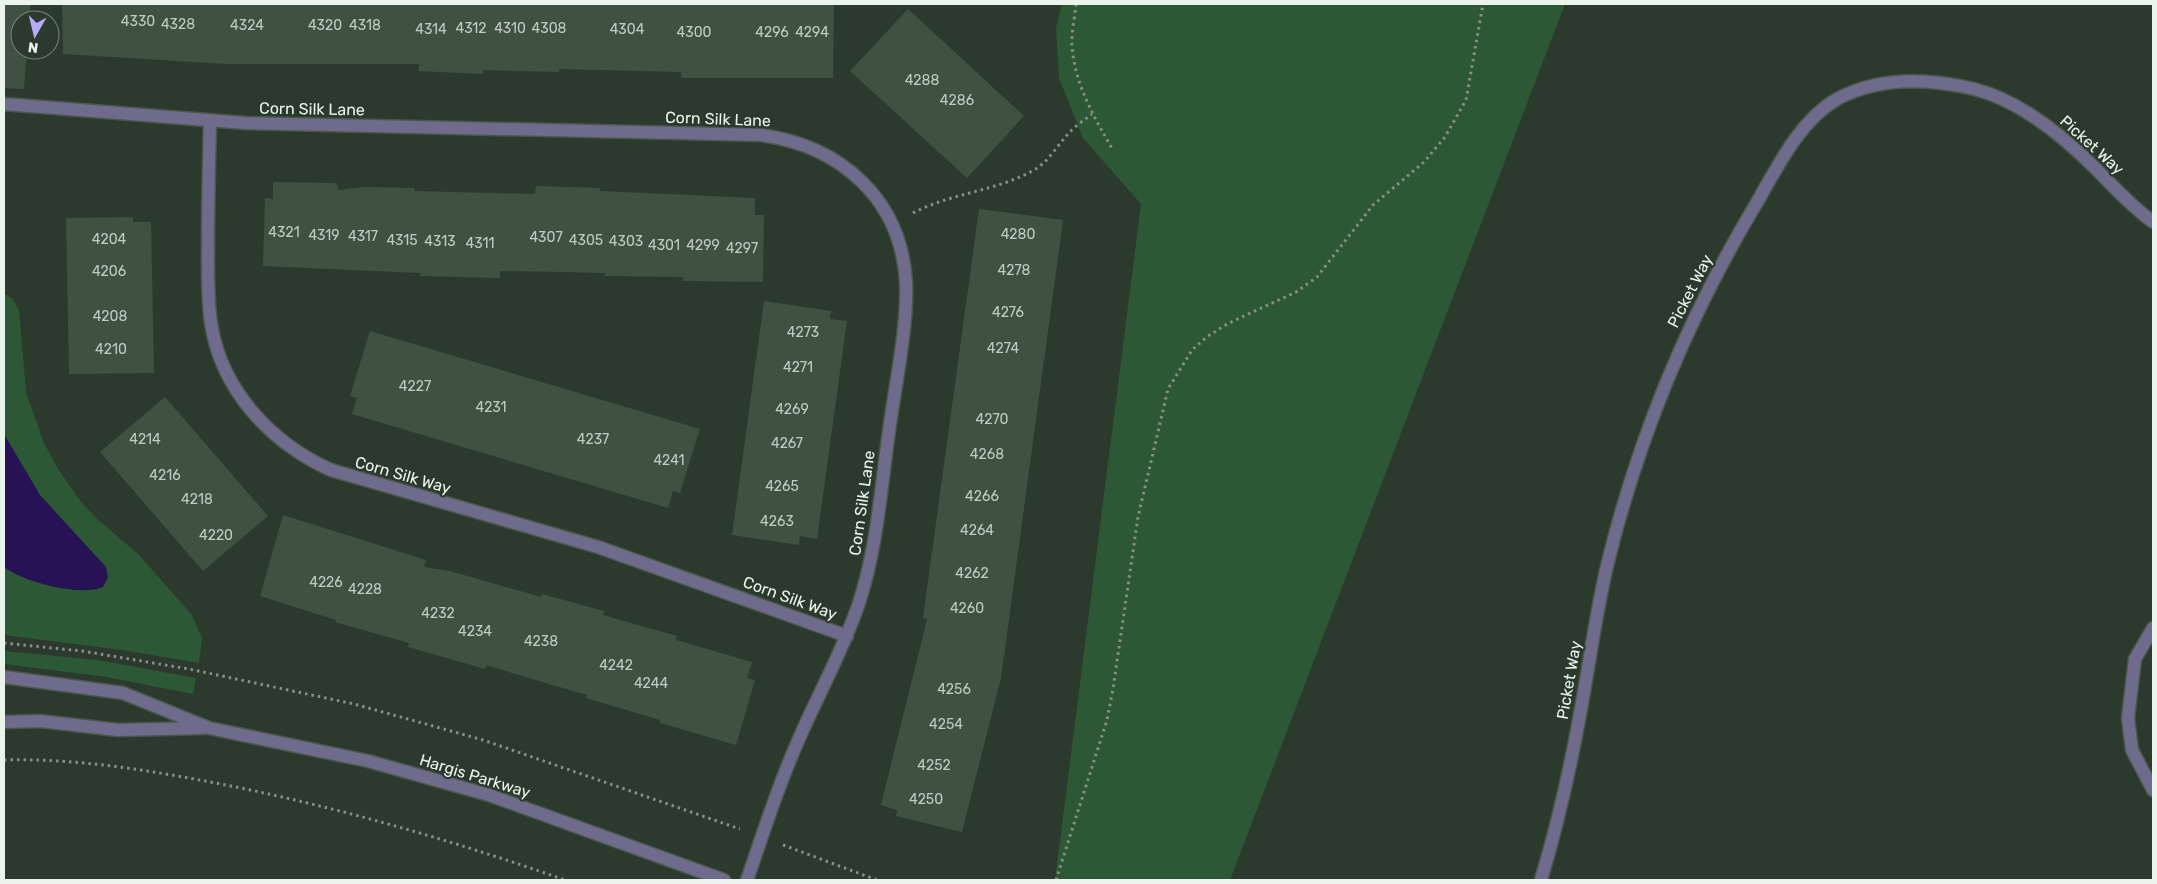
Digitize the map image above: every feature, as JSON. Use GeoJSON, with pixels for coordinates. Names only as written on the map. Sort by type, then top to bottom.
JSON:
{"type":"FeatureCollection","features":[{"type":"Feature","properties":{"kind":"street","name":"Picket Way"},"geometry":{"type":"LineString","coordinates":[[1541,880],[1557,827],[1570,767],[1608,559],[1654,413],[1682,344],[1740,230],[1789,148],[1817,113],[1837,100],[1884,81],[1915,81],[1977,90],[2005,101],[2039,120],[2068,141],[2121,194],[2153,222]]}},
{"type":"Feature","properties":{"kind":"street","name":"Corn Silk Lane"},"geometry":{"type":"LineString","coordinates":[[4,104],[210,122],[748,134],[783,138],[821,152],[846,166],[870,191],[892,224],[901,251],[905,274],[903,327],[875,537],[864,588],[847,636],[793,752],[747,880]]}},
{"type":"Feature","properties":{"kind":"street","name":"Corn Silk Way"},"geometry":{"type":"LineString","coordinates":[[210,122],[208,297],[213,336],[226,371],[239,395],[265,427],[286,446],[308,460],[337,472],[598,547],[847,636]]}},
{"type":"Feature","properties":{"kind":"street"},"geometry":{"type":"LineString","coordinates":[[2153,628],[2136,659],[2128,718],[2132,750],[2153,790]]}},
{"type":"Feature","properties":{"kind":"street","name":"Hargis Parkway"},"geometry":{"type":"LineString","coordinates":[[4,677],[123,693],[209,728],[368,761],[489,795],[724,880]]}},
{"type":"Feature","properties":{"kind":"street","name":"Hargis Parkway"},"geometry":{"type":"LineString","coordinates":[[4,722],[40,721],[118,730],[209,728]]}},
{"type":"Feature","properties":{"kind":"path"},"geometry":{"type":"LineString","coordinates":[[1076,4],[1072,45],[1077,75],[1092,114],[1113,150]]}},
{"type":"Feature","properties":{"kind":"path"},"geometry":{"type":"LineString","coordinates":[[1056,880],[1106,720],[1113,689],[1138,517],[1168,389],[1188,356],[1208,336],[1229,323],[1296,292],[1317,277],[1373,205],[1424,162],[1445,137],[1466,100],[1474,64],[1483,4]]}},
{"type":"Feature","properties":{"kind":"path"},"geometry":{"type":"LineString","coordinates":[[892,224],[929,205],[1033,171],[1046,160],[1074,128],[1092,114]]}},
{"type":"Feature","properties":{"kind":"path"},"geometry":{"type":"LineString","coordinates":[[4,643],[100,654],[189,668],[316,694],[380,710],[527,754],[738,828]]}},
{"type":"Feature","properties":{"kind":"path"},"geometry":{"type":"LineString","coordinates":[[4,760],[39,760],[92,764],[173,774],[277,795],[489,853],[565,880]]}},
{"type":"Feature","properties":{"kind":"path"},"geometry":{"type":"LineString","coordinates":[[783,845],[877,880]]}},
{"type":"Feature","properties":{"kind":"green space"},"geometry":{"type":"Polygon","coordinates":[[[1062,4],[1565,4],[1230,880],[1055,880],[1141,204],[1083,138],[1059,78],[1056,28],[1062,4]]]}},
{"type":"Feature","properties":{"kind":"green space"},"geometry":{"type":"Polygon","coordinates":[[[4,293],[13,299],[19,310],[26,392],[43,441],[58,469],[81,502],[97,519],[138,554],[192,615],[202,638],[199,663],[122,650],[4,635],[4,293]]]}},
{"type":"Feature","properties":{"kind":"green space"},"geometry":{"type":"Polygon","coordinates":[[[4,651],[98,660],[196,678],[193,694],[107,677],[11,665],[4,663],[4,651]]]}},
{"type":"Feature","properties":{"kind":"shaded area"},"geometry":{"type":"Polygon","coordinates":[[[4,434],[40,495],[106,567],[108,577],[103,587],[93,590],[81,590],[52,586],[24,578],[4,567],[4,434]]]}},
{"type":"Feature","properties":{"kind":"building"},"geometry":{"type":"Polygon","coordinates":[[[4,4],[31,4],[30,10],[10,10],[10,60],[26,60],[24,89],[4,88],[4,4]]]}},
{"type":"Feature","properties":{"kind":"building"},"geometry":{"type":"Polygon","coordinates":[[[62,4],[834,4],[833,78],[681,78],[681,72],[559,69],[559,72],[483,70],[483,74],[418,71],[419,64],[226,64],[63,54],[62,4]]]}},
{"type":"Feature","properties":{"kind":"building"},"geometry":{"type":"Polygon","coordinates":[[[908,9],[1024,116],[967,178],[850,71],[908,9]]]}},
{"type":"Feature","properties":{"kind":"building"},"geometry":{"type":"Polygon","coordinates":[[[273,182],[337,183],[338,190],[363,187],[415,188],[414,191],[535,194],[536,186],[600,188],[600,191],[755,198],[755,215],[764,215],[763,282],[683,281],[683,277],[605,276],[605,273],[565,272],[500,271],[500,278],[420,276],[420,273],[263,266],[265,198],[273,199],[273,182]]]}},
{"type":"Feature","properties":{"kind":"building"},"geometry":{"type":"Polygon","coordinates":[[[979,209],[1063,220],[1001,678],[962,832],[896,816],[897,810],[881,805],[927,619],[923,618],[979,209]]]}},
{"type":"Feature","properties":{"kind":"building"},"geometry":{"type":"Polygon","coordinates":[[[133,217],[133,222],[151,222],[154,373],[69,374],[66,218],[133,217]]]}},
{"type":"Feature","properties":{"kind":"building"},"geometry":{"type":"Polygon","coordinates":[[[764,301],[831,311],[830,319],[847,321],[817,539],[800,536],[799,545],[732,535],[764,301]]]}},
{"type":"Feature","properties":{"kind":"building"},"geometry":{"type":"Polygon","coordinates":[[[370,331],[700,429],[680,493],[673,491],[668,508],[352,414],[357,398],[350,396],[370,331]]]}},
{"type":"Feature","properties":{"kind":"building"},"geometry":{"type":"Polygon","coordinates":[[[165,397],[268,516],[203,571],[100,452],[165,397]]]}},
{"type":"Feature","properties":{"kind":"building"},"geometry":{"type":"Polygon","coordinates":[[[283,515],[426,560],[424,567],[450,571],[541,597],[542,594],[604,611],[603,615],[677,636],[676,640],[752,662],[747,678],[755,680],[736,745],[660,723],[660,720],[586,698],[587,695],[486,665],[485,669],[408,647],[409,643],[335,622],[336,620],[260,596],[283,515]]]}}]}
